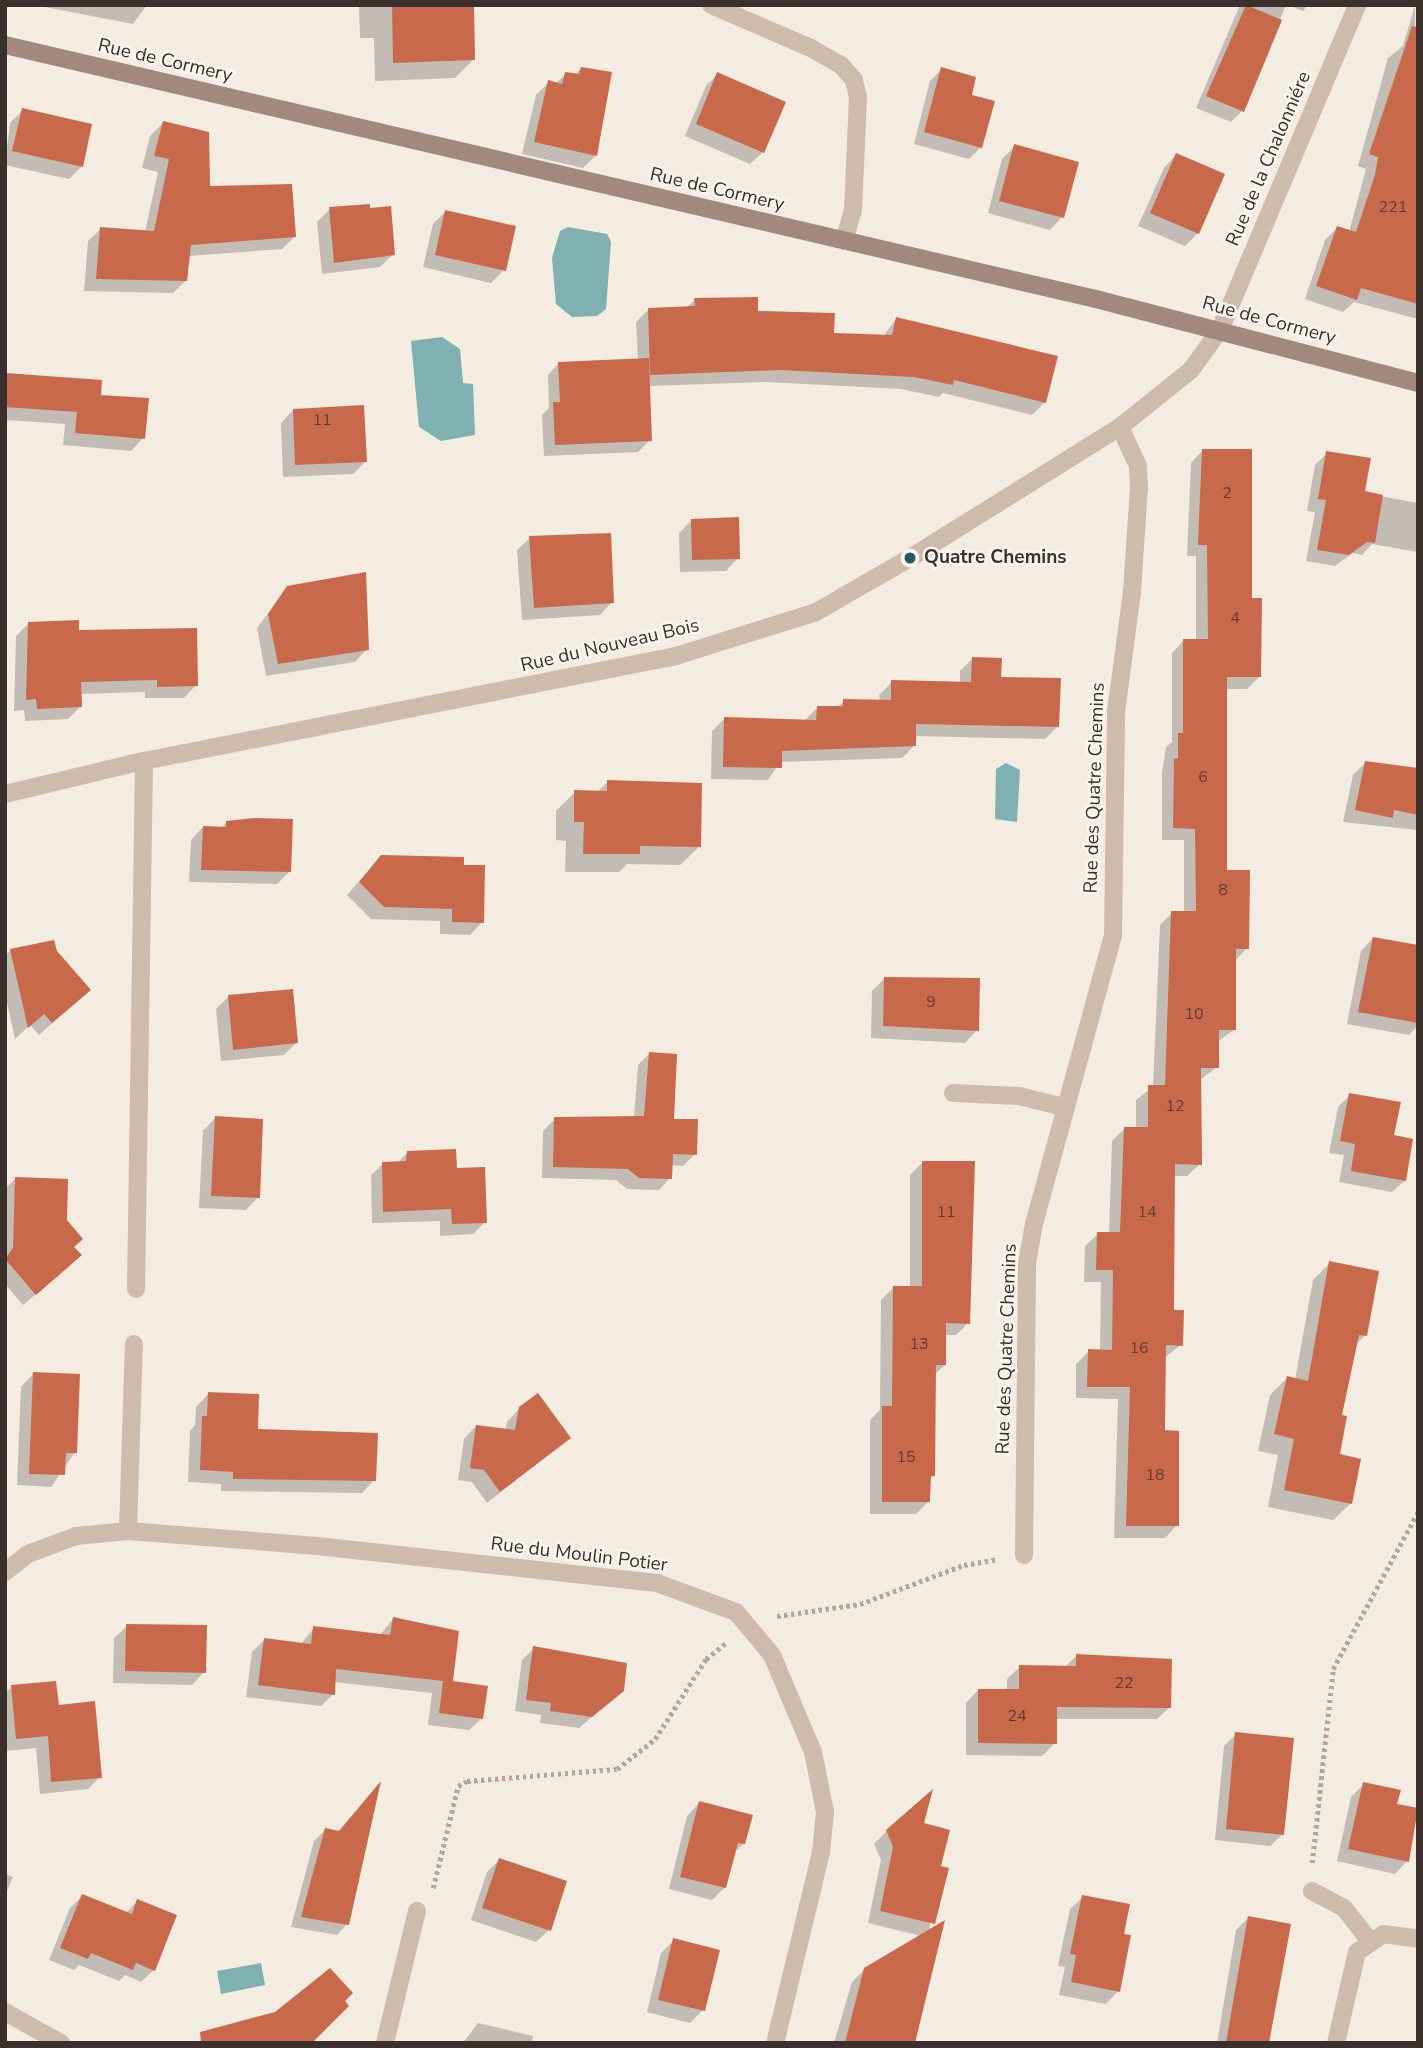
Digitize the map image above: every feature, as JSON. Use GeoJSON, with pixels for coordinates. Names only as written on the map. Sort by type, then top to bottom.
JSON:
{"type":"FeatureCollection","features":[{"type":"Feature","properties":{"kind":"main road","name":"Rue de Cormery"},"geometry":{"type":"LineString","coordinates":[[5,45],[1220,330],[1418,383]]}},
{"type":"Feature","properties":{"kind":"street"},"geometry":{"type":"LineString","coordinates":[[711,5],[811,48],[841,65],[854,80],[858,97],[853,210],[844,241]]}},
{"type":"Feature","properties":{"kind":"street","name":"Rue de la Chalonniére"},"geometry":{"type":"LineString","coordinates":[[1220,330],[1357,5]]}},
{"type":"Feature","properties":{"kind":"street","name":"Rue du Nouveau Bois"},"geometry":{"type":"LineString","coordinates":[[5,794],[144,761],[676,656],[816,612],[1120,427],[1191,370],[1220,330]]}},
{"type":"Feature","properties":{"kind":"street","name":"Rue des Quatre Chemins"},"geometry":{"type":"LineString","coordinates":[[1024,1555],[1027,1263],[1065,1107],[1112,936],[1116,712],[1132,592],[1139,487],[1138,466],[1120,427]]}},
{"type":"Feature","properties":{"kind":"street"},"geometry":{"type":"LineString","coordinates":[[136,1289],[144,761]]}},
{"type":"Feature","properties":{"kind":"street"},"geometry":{"type":"LineString","coordinates":[[953,1093],[1019,1096],[1065,1107]]}},
{"type":"Feature","properties":{"kind":"street"},"geometry":{"type":"LineString","coordinates":[[128,1531],[134,1344]]}},
{"type":"Feature","properties":{"kind":"street","name":"Rue du Moulin Potier"},"geometry":{"type":"LineString","coordinates":[[5,1572],[28,1554],[76,1536],[128,1531],[317,1546],[657,1583],[714,1601],[755,1630],[772,1655],[801,1719],[822,1781],[825,1811],[821,1852],[775,2043]]}},
{"type":"Feature","properties":{"kind":"street"},"geometry":{"type":"LineString","coordinates":[[1312,1891],[1343,1908],[1369,1940]]}},
{"type":"Feature","properties":{"kind":"street"},"geometry":{"type":"LineString","coordinates":[[385,2043],[417,1911]]}},
{"type":"Feature","properties":{"kind":"street"},"geometry":{"type":"LineString","coordinates":[[1336,2043],[1349,1970],[1369,1940],[1384,1934],[1418,1939]]}},
{"type":"Feature","properties":{"kind":"street"},"geometry":{"type":"LineString","coordinates":[[5,2012],[61,2043]]}},
{"type":"Feature","properties":{"kind":"path"},"geometry":{"type":"LineString","coordinates":[[1312,1891],[1333,1669],[1418,1512]]}},
{"type":"Feature","properties":{"kind":"path"},"geometry":{"type":"LineString","coordinates":[[417,1911],[431,1895],[458,1786],[467,1781],[617,1769],[655,1740],[706,1659],[724,1644],[755,1630],[771,1617],[860,1604],[964,1565],[1024,1555]]}},
{"type":"Feature","properties":{"kind":"water"},"geometry":{"type":"Polygon","coordinates":[[[568,227],[607,234],[611,242],[606,309],[597,316],[572,317],[556,304],[552,258],[560,231],[568,227]]]}},
{"type":"Feature","properties":{"kind":"water"},"geometry":{"type":"Polygon","coordinates":[[[442,337],[460,349],[463,383],[473,384],[475,435],[441,441],[419,427],[411,341],[442,337]]]}},
{"type":"Feature","properties":{"kind":"water"},"geometry":{"type":"Polygon","coordinates":[[[1006,763],[1020,770],[1017,822],[995,819],[996,769],[1006,763]]]}},
{"type":"Feature","properties":{"kind":"water"},"geometry":{"type":"Polygon","coordinates":[[[261,1963],[265,1985],[221,1994],[217,1971],[261,1963]]]}},
{"type":"Feature","properties":{"kind":"building"},"geometry":{"type":"Polygon","coordinates":[[[392,5],[474,5],[475,60],[393,63],[392,5]]]}},
{"type":"Feature","properties":{"kind":"building"},"geometry":{"type":"Polygon","coordinates":[[[1246,5],[1282,20],[1244,112],[1206,96],[1246,5]]]}},
{"type":"Feature","properties":{"kind":"building"},"geometry":{"type":"Polygon","coordinates":[[[1412,26],[1418,27],[1418,304],[1361,288],[1357,300],[1316,286],[1337,226],[1356,232],[1375,175],[1378,157],[1369,154],[1412,26]]]}},
{"type":"Feature","properties":{"kind":"building"},"geometry":{"type":"Polygon","coordinates":[[[581,67],[612,72],[597,156],[534,142],[548,80],[562,84],[565,72],[579,74],[581,67]]]}},
{"type":"Feature","properties":{"kind":"building"},"geometry":{"type":"Polygon","coordinates":[[[941,67],[976,77],[972,95],[995,101],[982,148],[924,132],[941,67]]]}},
{"type":"Feature","properties":{"kind":"building"},"geometry":{"type":"Polygon","coordinates":[[[717,72],[786,102],[764,153],[696,124],[717,72]]]}},
{"type":"Feature","properties":{"kind":"building"},"geometry":{"type":"Polygon","coordinates":[[[22,108],[92,124],[83,167],[12,151],[22,108]]]}},
{"type":"Feature","properties":{"kind":"building"},"geometry":{"type":"Polygon","coordinates":[[[163,121],[209,132],[210,186],[292,184],[296,237],[191,245],[187,281],[96,279],[100,227],[154,231],[169,159],[154,156],[163,121]]]}},
{"type":"Feature","properties":{"kind":"building"},"geometry":{"type":"Polygon","coordinates":[[[1014,144],[1079,162],[1064,218],[999,201],[1014,144]]]}},
{"type":"Feature","properties":{"kind":"building"},"geometry":{"type":"Polygon","coordinates":[[[1176,153],[1225,174],[1199,234],[1150,213],[1176,153]]]}},
{"type":"Feature","properties":{"kind":"building"},"geometry":{"type":"Polygon","coordinates":[[[370,204],[370,208],[391,206],[395,255],[334,263],[329,207],[370,204]]]}},
{"type":"Feature","properties":{"kind":"building"},"geometry":{"type":"Polygon","coordinates":[[[445,210],[516,226],[506,271],[435,255],[445,210]]]}},
{"type":"Feature","properties":{"kind":"building"},"geometry":{"type":"Polygon","coordinates":[[[758,297],[758,311],[835,313],[834,333],[892,335],[896,317],[1058,356],[1046,403],[954,380],[953,385],[914,377],[780,370],[650,375],[648,308],[695,306],[694,298],[758,297]]]}},
{"type":"Feature","properties":{"kind":"building"},"geometry":{"type":"Polygon","coordinates":[[[649,358],[652,441],[555,445],[553,402],[560,402],[558,362],[649,358]]]}},
{"type":"Feature","properties":{"kind":"building"},"geometry":{"type":"Polygon","coordinates":[[[5,373],[102,380],[101,395],[149,398],[145,439],[75,433],[77,412],[5,407],[5,373]]]}},
{"type":"Feature","properties":{"kind":"building"},"geometry":{"type":"Polygon","coordinates":[[[364,405],[367,462],[295,465],[293,409],[364,405]]]}},
{"type":"Feature","properties":{"kind":"building"},"geometry":{"type":"Polygon","coordinates":[[[1202,449],[1252,449],[1252,598],[1262,598],[1261,677],[1227,677],[1227,870],[1250,870],[1249,949],[1236,949],[1236,1030],[1219,1030],[1219,1068],[1201,1068],[1202,1165],[1175,1164],[1174,1310],[1184,1310],[1183,1346],[1166,1345],[1165,1430],[1179,1431],[1179,1526],[1126,1526],[1130,1387],[1087,1387],[1088,1349],[1112,1350],[1113,1270],[1096,1270],[1097,1232],[1120,1232],[1124,1127],[1148,1127],[1148,1085],[1165,1085],[1171,911],[1196,911],[1195,829],[1173,828],[1174,759],[1178,758],[1178,733],[1183,733],[1183,639],[1208,639],[1207,545],[1198,545],[1202,449]]]}},
{"type":"Feature","properties":{"kind":"building"},"geometry":{"type":"Polygon","coordinates":[[[1326,451],[1371,458],[1365,491],[1383,495],[1375,543],[1367,542],[1349,555],[1317,550],[1326,500],[1318,499],[1326,451]]]}},
{"type":"Feature","properties":{"kind":"building"},"geometry":{"type":"Polygon","coordinates":[[[739,517],[740,559],[692,560],[691,519],[739,517]]]}},
{"type":"Feature","properties":{"kind":"building"},"geometry":{"type":"Polygon","coordinates":[[[611,533],[614,603],[534,608],[529,536],[611,533]]]}},
{"type":"Feature","properties":{"kind":"building"},"geometry":{"type":"Polygon","coordinates":[[[366,572],[369,650],[278,664],[268,614],[287,586],[366,572]]]}},
{"type":"Feature","properties":{"kind":"building"},"geometry":{"type":"Polygon","coordinates":[[[79,620],[79,630],[197,628],[198,686],[157,687],[157,680],[81,682],[82,707],[37,709],[36,699],[26,700],[28,622],[79,620]]]}},
{"type":"Feature","properties":{"kind":"building"},"geometry":{"type":"Polygon","coordinates":[[[972,657],[1002,658],[1001,677],[1061,678],[1059,727],[916,724],[916,746],[782,751],[782,768],[723,767],[724,717],[816,720],[817,706],[843,706],[843,699],[891,700],[891,680],[971,682],[972,657]]]}},
{"type":"Feature","properties":{"kind":"building"},"geometry":{"type":"Polygon","coordinates":[[[1365,761],[1418,768],[1418,815],[1394,810],[1393,818],[1355,810],[1365,761]]]}},
{"type":"Feature","properties":{"kind":"building"},"geometry":{"type":"Polygon","coordinates":[[[607,780],[702,783],[701,847],[640,846],[640,854],[583,854],[584,822],[574,822],[574,790],[607,791],[607,780]]]}},
{"type":"Feature","properties":{"kind":"building"},"geometry":{"type":"Polygon","coordinates":[[[254,818],[293,819],[291,872],[201,870],[203,826],[226,827],[226,821],[254,818]]]}},
{"type":"Feature","properties":{"kind":"building"},"geometry":{"type":"Polygon","coordinates":[[[381,855],[464,857],[464,865],[485,865],[484,923],[452,922],[452,909],[384,907],[359,882],[381,855]]]}},
{"type":"Feature","properties":{"kind":"building"},"geometry":{"type":"Polygon","coordinates":[[[1373,937],[1418,945],[1418,1023],[1358,1012],[1373,937]]]}},
{"type":"Feature","properties":{"kind":"building"},"geometry":{"type":"Polygon","coordinates":[[[54,940],[57,951],[91,990],[52,1023],[44,1014],[28,1028],[10,949],[54,940]]]}},
{"type":"Feature","properties":{"kind":"building"},"geometry":{"type":"Polygon","coordinates":[[[884,977],[980,978],[979,1031],[883,1026],[884,977]]]}},
{"type":"Feature","properties":{"kind":"building"},"geometry":{"type":"Polygon","coordinates":[[[293,989],[298,1043],[233,1050],[228,995],[293,989]]]}},
{"type":"Feature","properties":{"kind":"building"},"geometry":{"type":"Polygon","coordinates":[[[649,1052],[677,1054],[674,1119],[698,1119],[697,1155],[673,1154],[672,1179],[639,1178],[628,1169],[553,1167],[554,1117],[644,1116],[649,1052]]]}},
{"type":"Feature","properties":{"kind":"building"},"geometry":{"type":"Polygon","coordinates":[[[1349,1093],[1401,1102],[1394,1135],[1413,1139],[1406,1181],[1351,1171],[1355,1144],[1340,1141],[1349,1093]]]}},
{"type":"Feature","properties":{"kind":"building"},"geometry":{"type":"Polygon","coordinates":[[[215,1116],[263,1119],[260,1198],[211,1196],[215,1116]]]}},
{"type":"Feature","properties":{"kind":"building"},"geometry":{"type":"Polygon","coordinates":[[[456,1149],[457,1168],[485,1167],[487,1223],[452,1224],[451,1209],[383,1212],[382,1162],[406,1161],[407,1151],[456,1149]]]}},
{"type":"Feature","properties":{"kind":"building"},"geometry":{"type":"Polygon","coordinates":[[[922,1161],[975,1161],[970,1324],[946,1323],[946,1365],[936,1365],[935,1476],[931,1476],[930,1502],[882,1502],[882,1406],[892,1406],[893,1286],[922,1286],[922,1161]]]}},
{"type":"Feature","properties":{"kind":"building"},"geometry":{"type":"Polygon","coordinates":[[[15,1177],[68,1179],[67,1220],[83,1239],[74,1247],[82,1255],[36,1295],[5,1259],[13,1248],[15,1177]]]}},
{"type":"Feature","properties":{"kind":"building"},"geometry":{"type":"Polygon","coordinates":[[[1329,1261],[1379,1271],[1367,1336],[1359,1335],[1342,1415],[1347,1416],[1340,1454],[1361,1459],[1352,1504],[1284,1490],[1294,1439],[1274,1434],[1287,1376],[1308,1381],[1329,1261]]]}},
{"type":"Feature","properties":{"kind":"building"},"geometry":{"type":"Polygon","coordinates":[[[33,1372],[80,1374],[77,1453],[66,1453],[65,1475],[29,1474],[33,1372]]]}},
{"type":"Feature","properties":{"kind":"building"},"geometry":{"type":"Polygon","coordinates":[[[208,1392],[259,1394],[258,1429],[378,1433],[376,1481],[233,1479],[233,1472],[200,1470],[202,1416],[207,1416],[208,1392]]]}},
{"type":"Feature","properties":{"kind":"building"},"geometry":{"type":"Polygon","coordinates":[[[538,1393],[571,1438],[500,1492],[484,1470],[470,1468],[476,1425],[515,1430],[519,1407],[538,1393]]]}},
{"type":"Feature","properties":{"kind":"building"},"geometry":{"type":"Polygon","coordinates":[[[393,1617],[459,1631],[453,1681],[488,1686],[483,1719],[439,1713],[443,1681],[336,1669],[335,1695],[258,1685],[264,1638],[311,1644],[313,1626],[390,1635],[393,1617]]]}},
{"type":"Feature","properties":{"kind":"building"},"geometry":{"type":"Polygon","coordinates":[[[126,1624],[207,1625],[206,1673],[125,1671],[126,1624]]]}},
{"type":"Feature","properties":{"kind":"building"},"geometry":{"type":"Polygon","coordinates":[[[533,1646],[627,1663],[624,1691],[592,1717],[550,1711],[551,1703],[526,1700],[533,1646]]]}},
{"type":"Feature","properties":{"kind":"building"},"geometry":{"type":"Polygon","coordinates":[[[1076,1654],[1172,1659],[1171,1708],[1057,1707],[1057,1744],[978,1743],[978,1689],[1019,1689],[1019,1665],[1076,1666],[1076,1654]]]}},
{"type":"Feature","properties":{"kind":"building"},"geometry":{"type":"Polygon","coordinates":[[[56,1681],[59,1705],[95,1701],[102,1778],[51,1782],[48,1736],[16,1739],[11,1685],[56,1681]]]}},
{"type":"Feature","properties":{"kind":"building"},"geometry":{"type":"Polygon","coordinates":[[[1235,1732],[1294,1738],[1284,1835],[1226,1829],[1235,1732]]]}},
{"type":"Feature","properties":{"kind":"building"},"geometry":{"type":"Polygon","coordinates":[[[381,1781],[349,1925],[301,1917],[325,1828],[339,1831],[381,1781]]]}},
{"type":"Feature","properties":{"kind":"building"},"geometry":{"type":"Polygon","coordinates":[[[1363,1782],[1401,1790],[1397,1804],[1418,1808],[1409,1862],[1348,1849],[1363,1782]]]}},
{"type":"Feature","properties":{"kind":"building"},"geometry":{"type":"Polygon","coordinates":[[[933,1789],[924,1823],[950,1830],[941,1866],[949,1868],[935,1924],[880,1911],[893,1847],[886,1830],[933,1789]]]}},
{"type":"Feature","properties":{"kind":"building"},"geometry":{"type":"Polygon","coordinates":[[[699,1801],[753,1815],[745,1844],[738,1843],[726,1888],[680,1877],[699,1801]]]}},
{"type":"Feature","properties":{"kind":"building"},"geometry":{"type":"Polygon","coordinates":[[[499,1858],[567,1881],[551,1931],[482,1908],[499,1858]]]}},
{"type":"Feature","properties":{"kind":"building"},"geometry":{"type":"Polygon","coordinates":[[[82,1894],[132,1914],[137,1899],[177,1915],[155,1971],[136,1963],[133,1970],[91,1953],[88,1959],[60,1948],[82,1894]]]}},
{"type":"Feature","properties":{"kind":"building"},"geometry":{"type":"Polygon","coordinates":[[[1082,1895],[1130,1904],[1124,1934],[1131,1935],[1120,1992],[1071,1982],[1076,1955],[1070,1954],[1082,1895]]]}},
{"type":"Feature","properties":{"kind":"building"},"geometry":{"type":"Polygon","coordinates":[[[1248,1916],[1291,1924],[1269,2043],[1226,2043],[1248,1916]]]}},
{"type":"Feature","properties":{"kind":"building"},"geometry":{"type":"Polygon","coordinates":[[[945,1920],[915,2043],[845,2043],[864,1968],[945,1920]]]}},
{"type":"Feature","properties":{"kind":"building"},"geometry":{"type":"Polygon","coordinates":[[[673,1938],[720,1950],[705,2011],[658,2000],[673,1938]]]}},
{"type":"Feature","properties":{"kind":"building"},"geometry":{"type":"Polygon","coordinates":[[[330,1968],[353,1993],[345,2001],[349,2006],[312,2043],[201,2043],[200,2032],[275,2012],[330,1968]]]}},
{"type":"Feature","properties":{"kind":"place","name":"Quatre Chemins"},"geometry":{"type":"Point","coordinates":[910,558]}}]}
